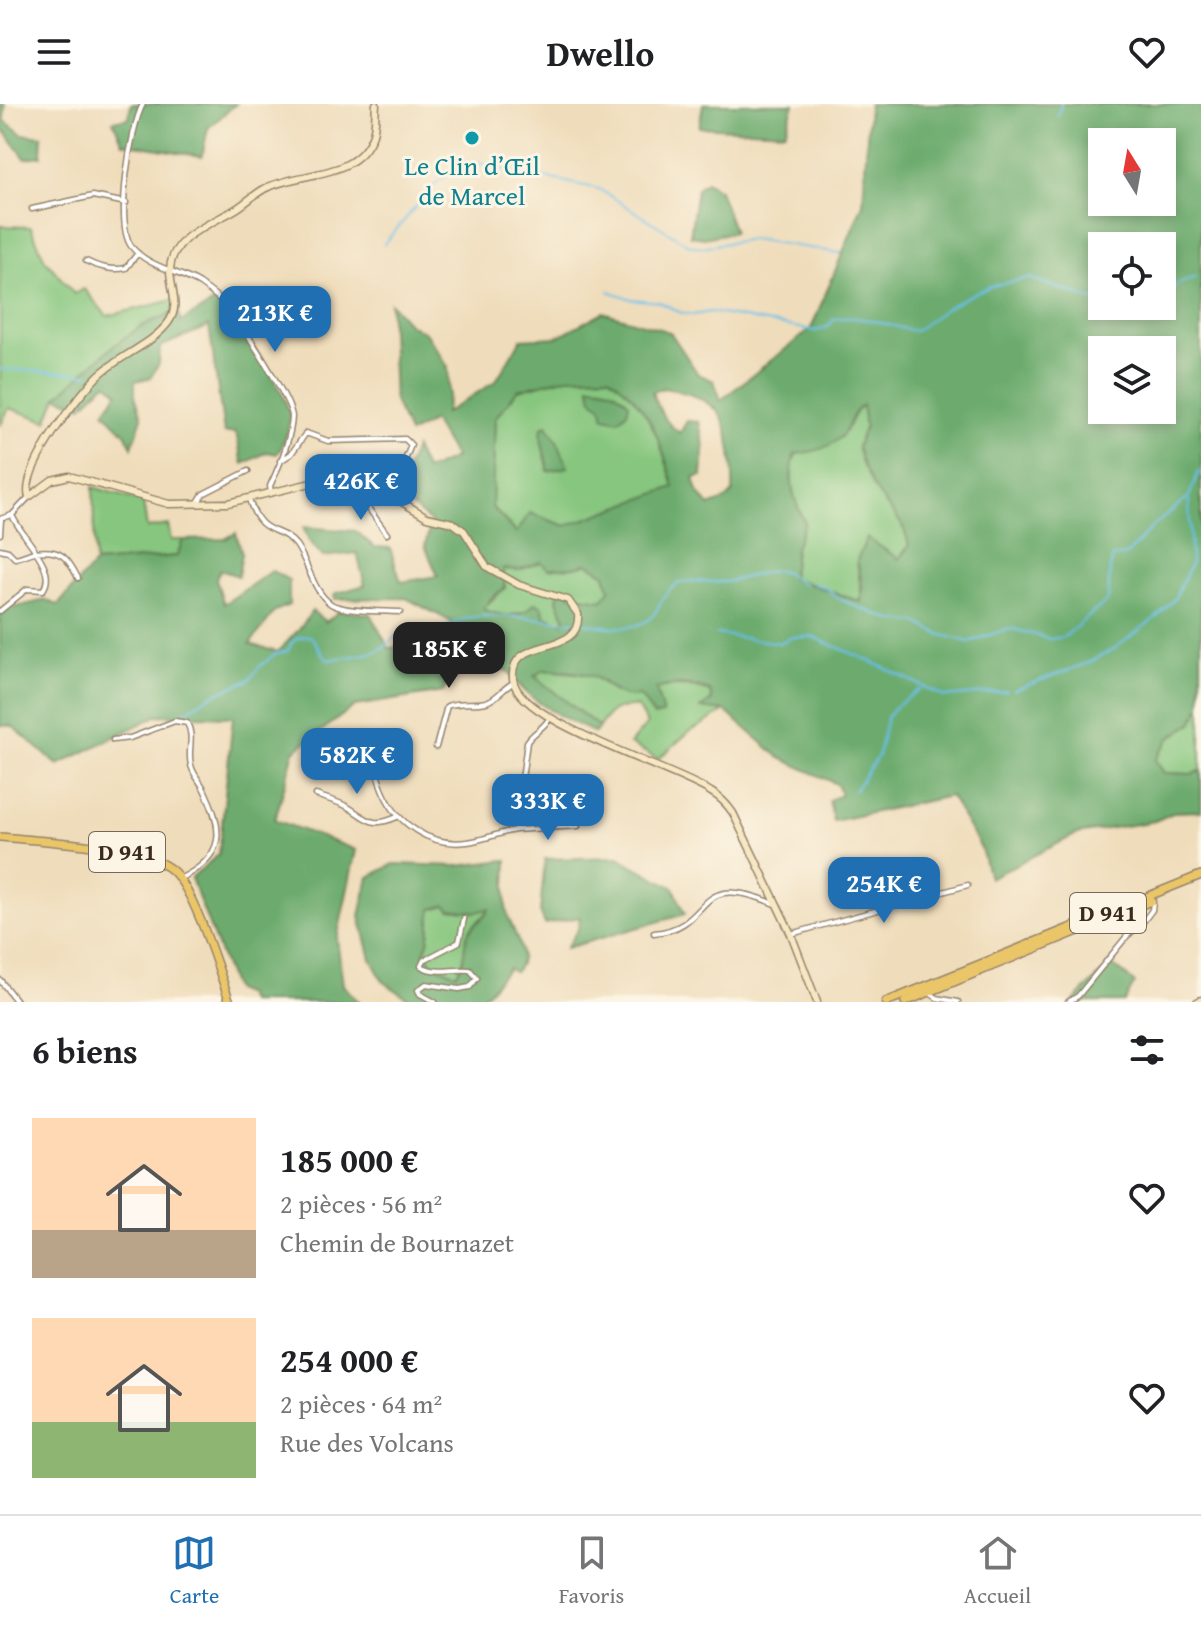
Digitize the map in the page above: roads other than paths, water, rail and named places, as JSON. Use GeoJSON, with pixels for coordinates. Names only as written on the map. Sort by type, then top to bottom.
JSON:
{"type":"FeatureCollection","features":[{"type":"Feature","properties":{"kind":"main road","name":"D 941"},"geometry":{"type":"LineString","coordinates":[[0,837],[147,856],[166,864],[192,901],[230,1002]]}},
{"type":"Feature","properties":{"kind":"main road","name":"D 941"},"geometry":{"type":"LineString","coordinates":[[886,1002],[926,990],[1201,878]]}},
{"type":"Feature","properties":{"kind":"main road","name":"D 941"},"geometry":{"type":"LineString","coordinates":[[905,1002],[926,990]]}},
{"type":"Feature","properties":{"kind":"street"},"geometry":{"type":"LineString","coordinates":[[143,104],[130,155],[126,235],[138,253],[200,284],[229,309],[285,396],[292,416],[270,486],[271,493]]}},
{"type":"Feature","properties":{"kind":"street"},"geometry":{"type":"LineString","coordinates":[[29,497],[28,481],[35,462],[86,389],[114,363],[154,336],[172,318],[175,299],[170,271],[174,254],[188,238],[209,222],[281,181],[338,169],[354,161],[372,135],[376,104]]}},
{"type":"Feature","properties":{"kind":"street"},"geometry":{"type":"LineString","coordinates":[[32,209],[93,196],[126,203]]}},
{"type":"Feature","properties":{"kind":"street"},"geometry":{"type":"LineString","coordinates":[[86,261],[95,266],[120,270],[126,268],[138,253]]}},
{"type":"Feature","properties":{"kind":"street"},"geometry":{"type":"LineString","coordinates":[[280,461],[291,454],[306,433],[322,440],[405,439],[410,442],[404,467],[384,494]]}},
{"type":"Feature","properties":{"kind":"street"},"geometry":{"type":"LineString","coordinates":[[197,504],[203,494],[248,471]]}},
{"type":"Feature","properties":{"kind":"street"},"geometry":{"type":"LineString","coordinates":[[0,534],[1,519],[12,515],[52,480],[69,476],[169,504],[228,503],[317,483],[351,498],[384,494],[398,498],[427,517],[453,523],[464,531],[487,567],[519,585],[568,600],[575,607],[579,621],[567,640],[536,648],[520,658],[513,673],[513,683],[521,696],[550,717],[594,740],[714,793],[733,813],[791,934],[817,1002]]}},
{"type":"Feature","properties":{"kind":"street"},"geometry":{"type":"LineString","coordinates":[[361,498],[387,534]]}},
{"type":"Feature","properties":{"kind":"street"},"geometry":{"type":"LineString","coordinates":[[249,499],[260,522],[295,544],[315,583],[329,602],[340,607],[400,612]]}},
{"type":"Feature","properties":{"kind":"street"},"geometry":{"type":"LineString","coordinates":[[0,611],[27,589],[46,587],[47,572],[37,552],[17,529],[12,515]]}},
{"type":"Feature","properties":{"kind":"street"},"geometry":{"type":"LineString","coordinates":[[0,549],[8,551],[15,558],[37,552],[61,554],[68,558],[78,578]]}},
{"type":"Feature","properties":{"kind":"street"},"geometry":{"type":"LineString","coordinates":[[436,747],[447,706],[492,700],[513,683]]}},
{"type":"Feature","properties":{"kind":"street"},"geometry":{"type":"LineString","coordinates":[[515,830],[527,742],[547,724],[550,717]]}},
{"type":"Feature","properties":{"kind":"street"},"geometry":{"type":"LineString","coordinates":[[113,740],[130,738],[175,721],[187,723],[191,729],[190,764],[218,830],[214,853],[204,864],[179,879]]}},
{"type":"Feature","properties":{"kind":"street"},"geometry":{"type":"LineString","coordinates":[[372,749],[382,791],[397,817],[422,835],[451,843],[475,841],[515,830],[578,826]]}},
{"type":"Feature","properties":{"kind":"street"},"geometry":{"type":"LineString","coordinates":[[316,795],[342,804],[370,822],[379,823],[397,817]]}},
{"type":"Feature","properties":{"kind":"street"},"geometry":{"type":"LineString","coordinates":[[791,934],[968,885]]}},
{"type":"Feature","properties":{"kind":"street"},"geometry":{"type":"LineString","coordinates":[[654,933],[670,932],[683,926],[708,900],[725,891],[747,892],[777,905]]}},
{"type":"Feature","properties":{"kind":"street"},"geometry":{"type":"LineString","coordinates":[[1068,1002],[1078,996],[1127,936],[1143,922],[1152,910],[1152,898]]}},
{"type":"Feature","properties":{"kind":"street"},"geometry":{"type":"LineString","coordinates":[[435,1002],[426,999],[418,990],[426,984],[459,989],[470,987],[477,978],[470,970],[442,971],[421,966],[424,960],[459,942],[464,919]]}},
{"type":"Feature","properties":{"kind":"street"},"geometry":{"type":"LineString","coordinates":[[0,980],[17,1002]]}},
{"type":"Feature","properties":{"kind":"street"},"geometry":{"type":"LineString","coordinates":[[926,990],[937,998],[958,1002]]}},
{"type":"Feature","properties":{"kind":"waterway"},"geometry":{"type":"LineString","coordinates":[[1058,115],[1061,104]]}},
{"type":"Feature","properties":{"kind":"waterway"},"geometry":{"type":"LineString","coordinates":[[384,244],[436,183],[466,161]]}},
{"type":"Feature","properties":{"kind":"waterway"},"geometry":{"type":"LineString","coordinates":[[473,162],[599,189],[689,245],[702,247],[752,239],[840,253]]}},
{"type":"Feature","properties":{"kind":"waterway"},"geometry":{"type":"LineString","coordinates":[[1176,286],[1195,277]]}},
{"type":"Feature","properties":{"kind":"waterway"},"geometry":{"type":"LineString","coordinates":[[609,291],[631,299],[660,302],[693,315],[710,312],[816,331],[828,327],[834,319],[845,318],[865,319],[915,331],[970,295],[991,286],[1029,278],[1088,298]]}},
{"type":"Feature","properties":{"kind":"waterway"},"geometry":{"type":"LineString","coordinates":[[0,369],[89,374]]}},
{"type":"Feature","properties":{"kind":"waterway"},"geometry":{"type":"LineString","coordinates":[[814,584],[825,587],[838,598],[860,608],[895,621],[916,622],[939,634],[969,642],[1010,628],[1050,639],[1064,637],[1108,600],[1113,557],[1127,555],[1153,526],[1189,497],[1199,471]]}},
{"type":"Feature","properties":{"kind":"waterway"},"geometry":{"type":"LineString","coordinates":[[1014,690],[1088,663],[1114,649],[1158,616],[1175,598],[1191,564],[1189,500]]}},
{"type":"Feature","properties":{"kind":"waterway"},"geometry":{"type":"LineString","coordinates":[[584,623],[621,628],[639,624],[654,614],[672,588],[686,582],[725,582],[775,571],[786,573],[806,585]]}},
{"type":"Feature","properties":{"kind":"waterway"},"geometry":{"type":"LineString","coordinates":[[180,715],[210,696],[249,680],[260,666],[275,654],[288,651],[293,641],[302,637],[310,636],[329,660],[374,652],[405,630],[420,630],[430,635],[460,620],[477,617],[505,616],[574,622]]}},
{"type":"Feature","properties":{"kind":"waterway"},"geometry":{"type":"LineString","coordinates":[[717,634],[779,643],[793,637],[813,637],[945,697],[1007,691]]}},
{"type":"Feature","properties":{"kind":"waterway"},"geometry":{"type":"LineString","coordinates":[[854,791],[878,756],[887,717],[896,706],[920,689]]}},
{"type":"Feature","properties":{"kind":"place","name":"Le Clin d’Œil de Marcel"},"geometry":{"type":"Point","coordinates":[472,138]}}]}
